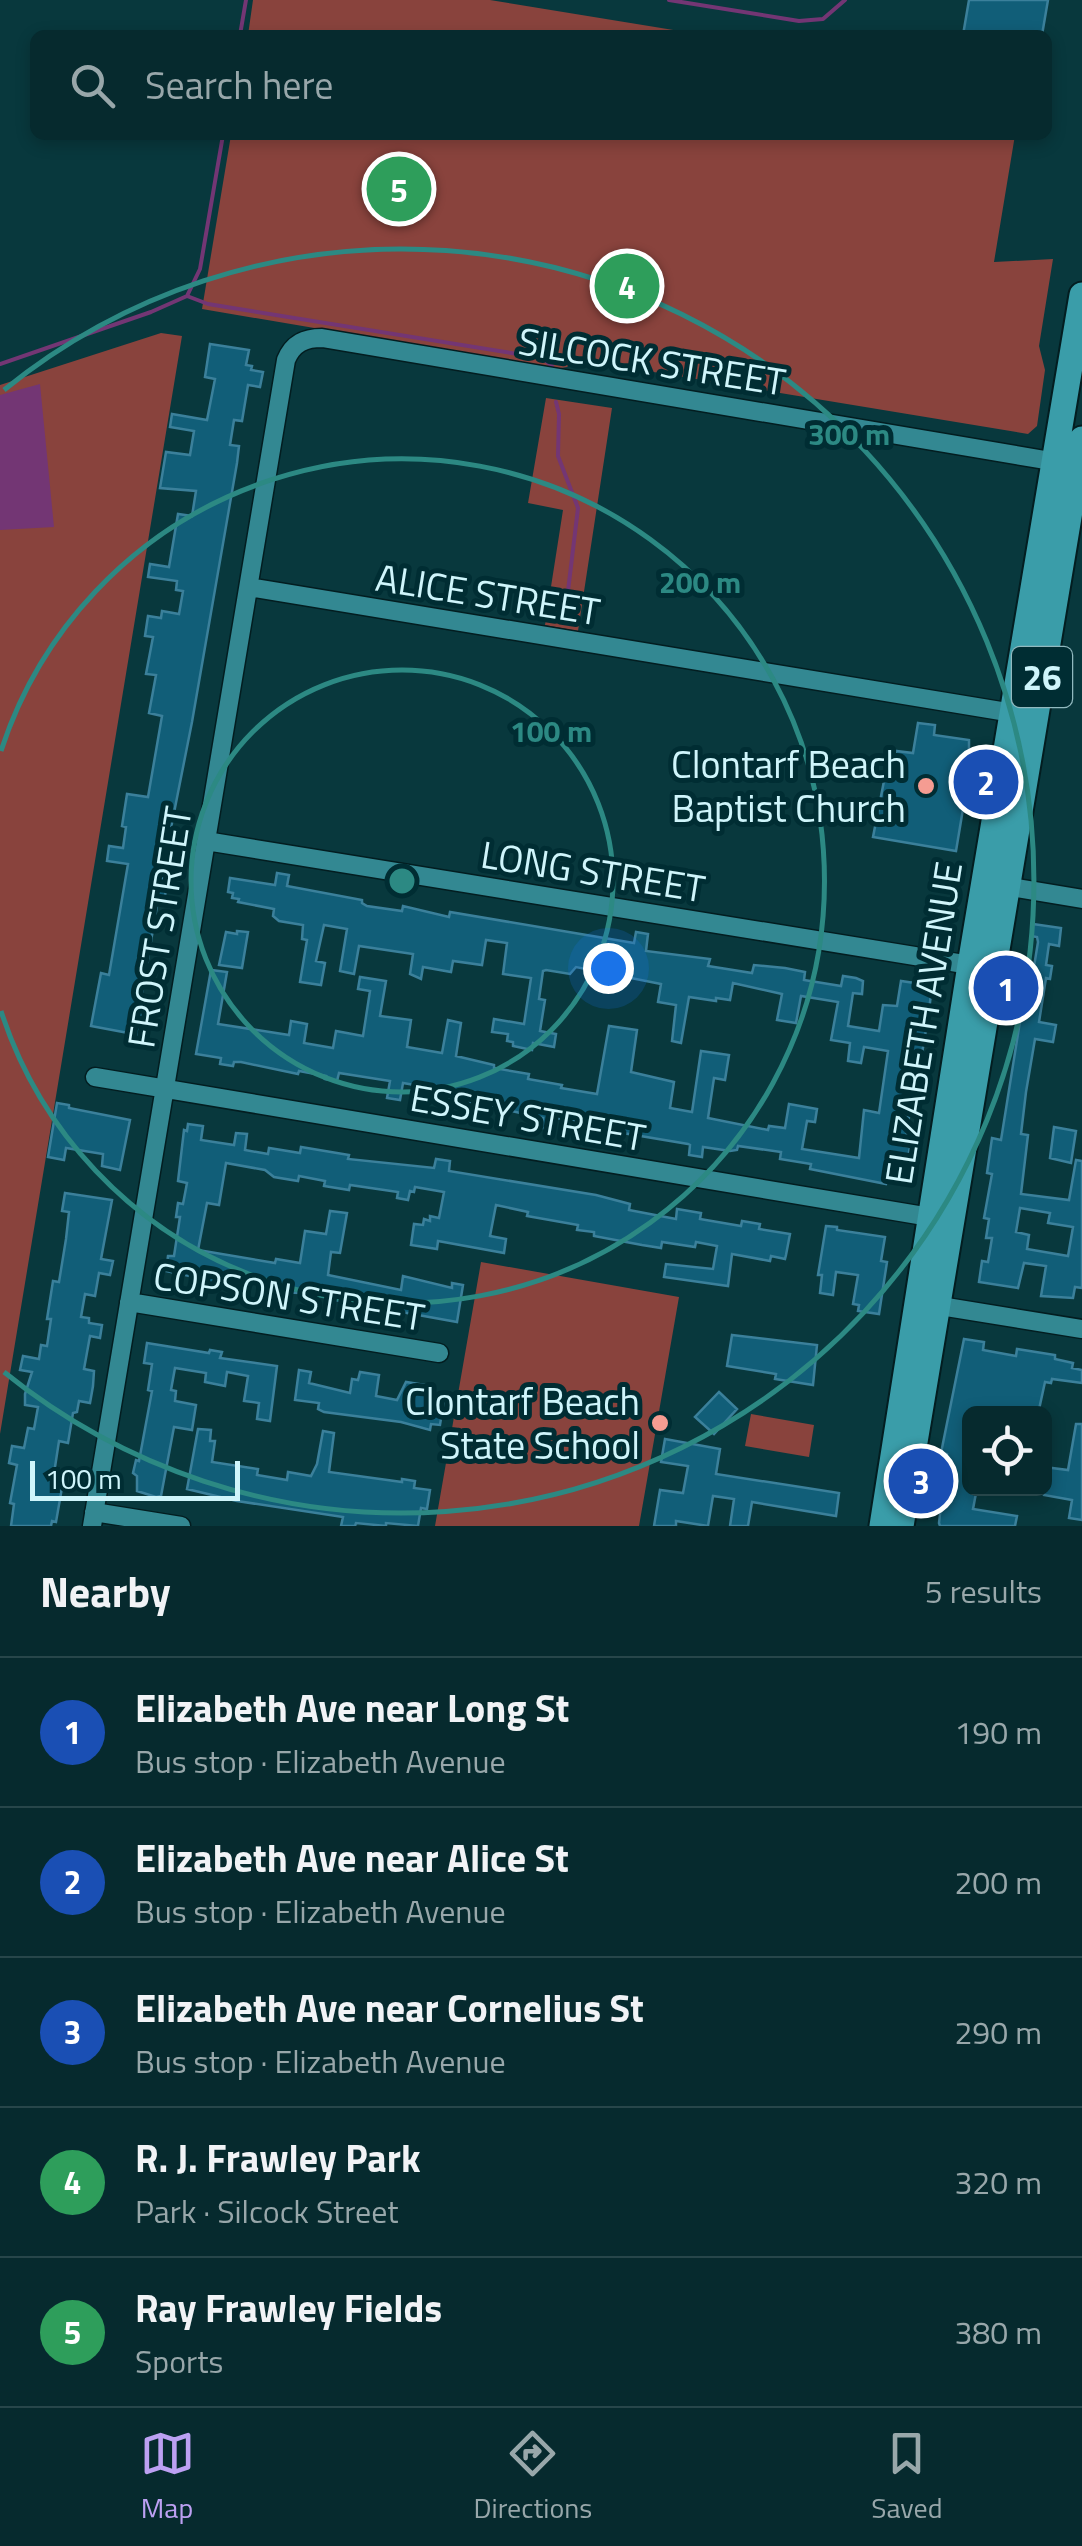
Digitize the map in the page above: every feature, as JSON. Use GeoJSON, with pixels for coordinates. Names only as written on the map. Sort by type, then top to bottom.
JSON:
{"type":"FeatureCollection","features":[{"type":"Feature","properties":{"kind":"highway","name":"ELIZABETH AVENUE"},"geometry":{"type":"LineString","coordinates":[[901,1526],[941,1219],[995,885],[1072,465],[1082,295]]}},
{"type":"Feature","properties":{"kind":"highway","name":"ELIZABETH AVENUE"},"geometry":{"type":"LineString","coordinates":[[941,1219],[970,965],[995,885],[1013,713],[1072,465],[1082,439]]}},
{"type":"Feature","properties":{"kind":"highway","name":"ELIZABETH AVENUE"},"geometry":{"type":"LineString","coordinates":[[882,1526],[928,1304]]}},
{"type":"Feature","properties":{"kind":"street","name":"SILCOCK STREET"},"geometry":{"type":"LineString","coordinates":[[298,342],[322,338],[1072,465]]}},
{"type":"Feature","properties":{"kind":"street","name":"FROST STREET"},"geometry":{"type":"LineString","coordinates":[[93,1519],[286,360],[298,342]]}},
{"type":"Feature","properties":{"kind":"street","name":"ALICE STREET"},"geometry":{"type":"LineString","coordinates":[[249,587],[1013,713]]}},
{"type":"Feature","properties":{"kind":"street","name":"LONG STREET"},"geometry":{"type":"LineString","coordinates":[[206,841],[970,965]]}},
{"type":"Feature","properties":{"kind":"street"},"geometry":{"type":"LineString","coordinates":[[995,885],[1082,899]]}},
{"type":"Feature","properties":{"kind":"street","name":"ESSEY STREET"},"geometry":{"type":"LineString","coordinates":[[94,1078],[941,1219]]}},
{"type":"Feature","properties":{"kind":"street","name":"COPSON STREET"},"geometry":{"type":"LineString","coordinates":[[129,1302],[439,1353]]}},
{"type":"Feature","properties":{"kind":"street"},"geometry":{"type":"LineString","coordinates":[[928,1304],[1082,1329]]}},
{"type":"Feature","properties":{"kind":"street"},"geometry":{"type":"LineString","coordinates":[[93,1519],[180,1526]]}},
{"type":"Feature","properties":{"kind":"shaded area"},"geometry":{"type":"Polygon","coordinates":[[[253,0],[490,0],[673,30],[249,30],[253,0]]]}},
{"type":"Feature","properties":{"kind":"shaded area"},"geometry":{"type":"Polygon","coordinates":[[[230,140],[1014,140],[994,262],[1053,259],[1039,346],[1045,370],[1037,426],[1028,434],[575,359],[567,367],[555,369],[202,309],[230,140]]]}},
{"type":"Feature","properties":{"kind":"shaded area"},"geometry":{"type":"Polygon","coordinates":[[[161,333],[182,336],[0,1434],[0,385],[161,333]]]}},
{"type":"Feature","properties":{"kind":"shaded area"},"geometry":{"type":"Polygon","coordinates":[[[40,384],[54,527],[0,530],[0,395],[40,384]]]}},
{"type":"Feature","properties":{"kind":"shaded area"},"geometry":{"type":"Polygon","coordinates":[[[546,398],[612,408],[578,631],[545,625],[563,510],[528,503],[546,398]]]}},
{"type":"Feature","properties":{"kind":"shaded area"},"geometry":{"type":"Polygon","coordinates":[[[481,1262],[679,1297],[639,1526],[435,1526],[481,1262]]]}},
{"type":"Feature","properties":{"kind":"shaded area"},"geometry":{"type":"Polygon","coordinates":[[[751,1414],[814,1425],[809,1457],[745,1446],[751,1414]]]}},
{"type":"Feature","properties":{"kind":"building"},"geometry":{"type":"Polygon","coordinates":[[[969,0],[1048,0],[1043,30],[964,30],[969,0]]]}},
{"type":"Feature","properties":{"kind":"building"},"geometry":{"type":"Polygon","coordinates":[[[210,344],[249,350],[246,365],[263,372],[260,387],[248,385],[242,421],[234,420],[230,445],[239,446],[237,463],[192,722],[160,878],[168,879],[164,901],[158,900],[139,1012],[143,1013],[139,1035],[91,1026],[101,973],[109,975],[128,864],[107,861],[109,846],[123,848],[127,794],[148,797],[162,716],[149,713],[156,675],[146,674],[153,637],[145,636],[148,616],[161,618],[162,611],[179,614],[183,591],[176,590],[177,581],[148,577],[150,564],[169,567],[178,514],[192,516],[196,491],[160,488],[166,452],[190,455],[194,431],[170,427],[172,414],[207,420],[215,379],[205,377],[210,344]]]}},
{"type":"Feature","properties":{"kind":"building","name":"Clontarf Beach Baptist Church"},"geometry":{"type":"Polygon","coordinates":[[[918,723],[935,725],[934,735],[969,740],[969,773],[956,851],[873,837],[885,776],[892,777],[896,751],[913,753],[918,723]]]}},
{"type":"Feature","properties":{"kind":"building"},"geometry":{"type":"Polygon","coordinates":[[[277,873],[289,875],[287,886],[362,900],[367,906],[402,911],[403,906],[449,917],[450,912],[634,943],[636,932],[648,934],[646,951],[710,959],[708,966],[752,973],[754,965],[785,968],[805,972],[804,980],[841,986],[843,976],[856,978],[863,981],[862,994],[853,993],[848,1026],[879,1031],[883,1005],[897,1006],[901,981],[928,985],[929,1012],[917,1083],[909,1082],[904,1117],[909,1117],[907,1162],[894,1160],[892,1176],[886,1184],[810,1169],[811,1164],[780,1159],[781,1152],[738,1146],[730,1151],[703,1147],[702,1157],[689,1155],[688,1144],[599,1129],[592,1124],[556,1118],[554,1130],[542,1128],[543,1118],[425,1092],[426,1087],[403,1083],[400,1100],[387,1098],[390,1081],[339,1073],[337,1081],[241,1062],[234,1062],[233,1066],[220,1064],[221,1058],[196,1054],[211,970],[227,972],[218,1024],[289,1035],[291,1021],[307,1024],[304,1043],[333,1048],[336,1031],[363,1036],[370,991],[358,989],[360,977],[386,981],[380,1016],[411,1020],[407,1047],[442,1053],[448,1020],[461,1023],[456,1056],[529,1074],[528,1079],[562,1085],[561,1088],[597,1094],[609,1026],[637,1030],[631,1072],[674,1082],[670,1108],[692,1112],[701,1051],[729,1055],[725,1080],[714,1078],[708,1118],[768,1130],[769,1126],[785,1128],[789,1104],[817,1109],[815,1122],[807,1121],[802,1149],[859,1158],[864,1110],[879,1113],[888,1051],[864,1047],[861,1063],[848,1061],[850,1043],[831,1040],[838,1002],[801,996],[796,1023],[777,1020],[782,994],[733,983],[730,1000],[689,997],[681,1043],[672,1041],[676,1005],[658,1002],[661,984],[576,967],[570,974],[546,970],[539,999],[545,1000],[540,1031],[556,1034],[554,1047],[533,1043],[532,1050],[513,1046],[513,1042],[507,1041],[508,1034],[492,1032],[494,1019],[524,1024],[531,978],[503,974],[507,943],[486,940],[482,965],[453,961],[451,972],[423,967],[421,979],[410,974],[413,954],[359,946],[354,974],[340,971],[347,929],[324,925],[316,961],[325,963],[321,985],[300,982],[307,940],[302,939],[303,925],[279,921],[273,916],[274,909],[238,902],[228,892],[230,878],[275,885],[277,873]]]}},
{"type":"Feature","properties":{"kind":"building"},"geometry":{"type":"Polygon","coordinates":[[[1033,924],[1061,928],[1059,946],[1049,944],[1046,965],[1052,966],[1050,979],[1046,978],[1039,1022],[1056,1025],[1053,1042],[1035,1039],[1026,1092],[1021,1134],[1028,1135],[1021,1194],[1069,1200],[1076,1160],[1082,1161],[1082,1288],[1075,1287],[1073,1298],[1041,1296],[1046,1266],[1024,1263],[1018,1288],[979,1282],[982,1261],[988,1262],[992,1238],[986,1238],[989,1219],[984,1218],[992,1174],[987,1173],[992,1138],[1001,1140],[1026,984],[1031,985],[1038,942],[1037,937],[1031,936],[1033,924]],[[1020,1208],[1016,1232],[1029,1235],[1027,1249],[1068,1256],[1073,1227],[1048,1223],[1050,1213],[1020,1208]]]}},
{"type":"Feature","properties":{"kind":"building"},"geometry":{"type":"Polygon","coordinates":[[[226,932],[248,932],[242,968],[219,965],[226,932]]]}},
{"type":"Feature","properties":{"kind":"building"},"geometry":{"type":"Polygon","coordinates":[[[57,1103],[130,1120],[120,1170],[102,1166],[103,1154],[66,1148],[64,1160],[48,1157],[57,1103]]]}},
{"type":"Feature","properties":{"kind":"building"},"geometry":{"type":"Polygon","coordinates":[[[188,1124],[203,1126],[201,1140],[234,1145],[236,1133],[247,1134],[245,1150],[268,1154],[269,1148],[300,1153],[301,1147],[349,1155],[348,1159],[434,1168],[436,1159],[450,1161],[449,1171],[596,1195],[630,1204],[629,1210],[676,1219],[677,1209],[701,1213],[700,1219],[741,1226],[742,1221],[760,1224],[759,1229],[790,1234],[786,1255],[785,1259],[771,1256],[770,1261],[732,1254],[728,1286],[664,1277],[666,1264],[713,1269],[717,1246],[696,1242],[695,1247],[662,1242],[661,1248],[642,1245],[594,1236],[594,1232],[577,1230],[578,1225],[527,1216],[528,1212],[496,1205],[490,1236],[506,1239],[504,1253],[438,1241],[437,1249],[411,1245],[414,1224],[423,1225],[424,1219],[430,1221],[430,1216],[439,1218],[444,1192],[415,1187],[408,1200],[397,1198],[398,1192],[350,1185],[349,1190],[324,1186],[325,1181],[274,1177],[265,1170],[226,1163],[219,1205],[207,1203],[198,1250],[275,1263],[276,1259],[300,1263],[305,1231],[326,1234],[330,1211],[347,1213],[340,1253],[331,1252],[328,1275],[401,1290],[403,1276],[452,1288],[452,1283],[463,1285],[457,1322],[329,1299],[329,1294],[274,1292],[263,1287],[264,1281],[230,1278],[229,1287],[203,1284],[204,1279],[166,1271],[168,1256],[174,1256],[180,1217],[176,1217],[178,1203],[183,1204],[187,1183],[178,1181],[188,1124]]]}},
{"type":"Feature","properties":{"kind":"building"},"geometry":{"type":"Polygon","coordinates":[[[1054,1127],[1076,1131],[1071,1163],[1050,1158],[1054,1127]]]}},
{"type":"Feature","properties":{"kind":"building"},"geometry":{"type":"Polygon","coordinates":[[[65,1193],[112,1200],[101,1259],[113,1261],[110,1275],[99,1273],[95,1296],[85,1294],[81,1317],[102,1325],[100,1338],[90,1336],[84,1369],[94,1371],[93,1386],[90,1403],[79,1401],[77,1412],[73,1413],[68,1443],[59,1441],[53,1480],[63,1482],[56,1522],[52,1521],[51,1526],[11,1526],[14,1504],[10,1503],[17,1465],[9,1463],[12,1446],[24,1448],[28,1428],[34,1429],[38,1407],[25,1405],[32,1372],[20,1370],[23,1356],[39,1359],[41,1345],[47,1346],[53,1281],[59,1282],[66,1239],[69,1212],[62,1211],[65,1193]]]}},
{"type":"Feature","properties":{"kind":"building"},"geometry":{"type":"Polygon","coordinates":[[[826,1226],[885,1237],[881,1261],[887,1262],[879,1314],[858,1311],[859,1305],[853,1304],[858,1275],[836,1272],[833,1295],[820,1293],[822,1275],[818,1275],[826,1226]]]}},
{"type":"Feature","properties":{"kind":"building"},"geometry":{"type":"Polygon","coordinates":[[[732,1335],[817,1345],[813,1385],[727,1366],[732,1335]]]}},
{"type":"Feature","properties":{"kind":"building"},"geometry":{"type":"Polygon","coordinates":[[[964,1339],[984,1342],[983,1350],[1016,1356],[1017,1349],[1055,1355],[1055,1359],[1073,1363],[1072,1368],[1082,1370],[1082,1383],[1052,1379],[1051,1383],[1045,1382],[1040,1406],[962,1406],[962,1496],[975,1496],[973,1509],[1017,1516],[1015,1526],[940,1526],[947,1454],[941,1453],[964,1339]]]}},
{"type":"Feature","properties":{"kind":"building"},"geometry":{"type":"Polygon","coordinates":[[[147,1343],[222,1352],[220,1358],[277,1366],[270,1421],[257,1419],[259,1403],[244,1401],[248,1376],[227,1372],[225,1386],[205,1382],[206,1373],[175,1368],[171,1390],[176,1391],[175,1401],[196,1405],[192,1430],[174,1427],[161,1496],[156,1497],[137,1491],[137,1476],[133,1473],[136,1460],[139,1461],[152,1391],[148,1390],[152,1364],[144,1363],[147,1343]]]}},
{"type":"Feature","properties":{"kind":"building"},"geometry":{"type":"Polygon","coordinates":[[[299,1370],[311,1372],[309,1383],[350,1393],[352,1379],[358,1380],[360,1372],[379,1375],[376,1396],[397,1400],[406,1382],[425,1385],[423,1394],[444,1400],[440,1425],[431,1424],[430,1430],[401,1422],[324,1412],[318,1409],[319,1403],[295,1400],[299,1370]]]}},
{"type":"Feature","properties":{"kind":"building"},"geometry":{"type":"Polygon","coordinates":[[[719,1392],[737,1409],[714,1434],[695,1417],[719,1392]]]}},
{"type":"Feature","properties":{"kind":"building"},"geometry":{"type":"Polygon","coordinates":[[[1076,1424],[1082,1424],[1082,1520],[1069,1518],[1072,1500],[1050,1496],[1052,1468],[1068,1470],[1076,1424]]]}},
{"type":"Feature","properties":{"kind":"building"},"geometry":{"type":"Polygon","coordinates":[[[198,1429],[211,1430],[210,1441],[215,1441],[212,1462],[258,1469],[257,1475],[287,1480],[288,1472],[311,1476],[323,1431],[334,1433],[329,1472],[415,1481],[414,1488],[430,1490],[427,1509],[421,1508],[418,1526],[341,1526],[343,1517],[187,1489],[198,1429]]]}},
{"type":"Feature","properties":{"kind":"building"},"geometry":{"type":"Polygon","coordinates":[[[665,1439],[720,1449],[716,1474],[839,1493],[836,1516],[752,1502],[748,1526],[730,1526],[734,1499],[713,1496],[708,1526],[676,1521],[676,1526],[654,1526],[660,1490],[683,1493],[688,1466],[661,1462],[665,1439]]]}},
{"type":"Feature","properties":{"kind":"waterway"},"geometry":{"type":"LineString","coordinates":[[241,30],[246,0]]}},
{"type":"Feature","properties":{"kind":"waterway"},"geometry":{"type":"LineString","coordinates":[[669,0],[799,21],[823,19],[845,0]]}},
{"type":"Feature","properties":{"kind":"waterway"},"geometry":{"type":"LineString","coordinates":[[0,364],[187,296],[200,269],[222,140]]}},
{"type":"Feature","properties":{"kind":"waterway"},"geometry":{"type":"LineString","coordinates":[[187,296],[208,304],[542,358],[552,366]]}},
{"type":"Feature","properties":{"kind":"waterway"},"geometry":{"type":"LineString","coordinates":[[556,402],[558,456],[578,508],[565,616]]}},
{"type":"Feature","properties":{"kind":"place","name":"Ray Frawley Fields"},"geometry":{"type":"Point","coordinates":[399,189]}},
{"type":"Feature","properties":{"kind":"place","name":"R. J. Frawley Park"},"geometry":{"type":"Point","coordinates":[627,286]}},
{"type":"Feature","properties":{"kind":"place","name":"Elizabeth Ave near Alice St"},"geometry":{"type":"Point","coordinates":[986,782]}},
{"type":"Feature","properties":{"kind":"place","name":"Clontarf Beach Baptist Church"},"geometry":{"type":"Point","coordinates":[926,786]}},
{"type":"Feature","properties":{"kind":"place","name":"Elizabeth Ave near Long St"},"geometry":{"type":"Point","coordinates":[1006,988]}},
{"type":"Feature","properties":{"kind":"place","name":"Clontarf Beach State School"},"geometry":{"type":"Point","coordinates":[660,1423]}},
{"type":"Feature","properties":{"kind":"place","name":"Elizabeth Ave near Cornelius St"},"geometry":{"type":"Point","coordinates":[921,1481]}}]}
